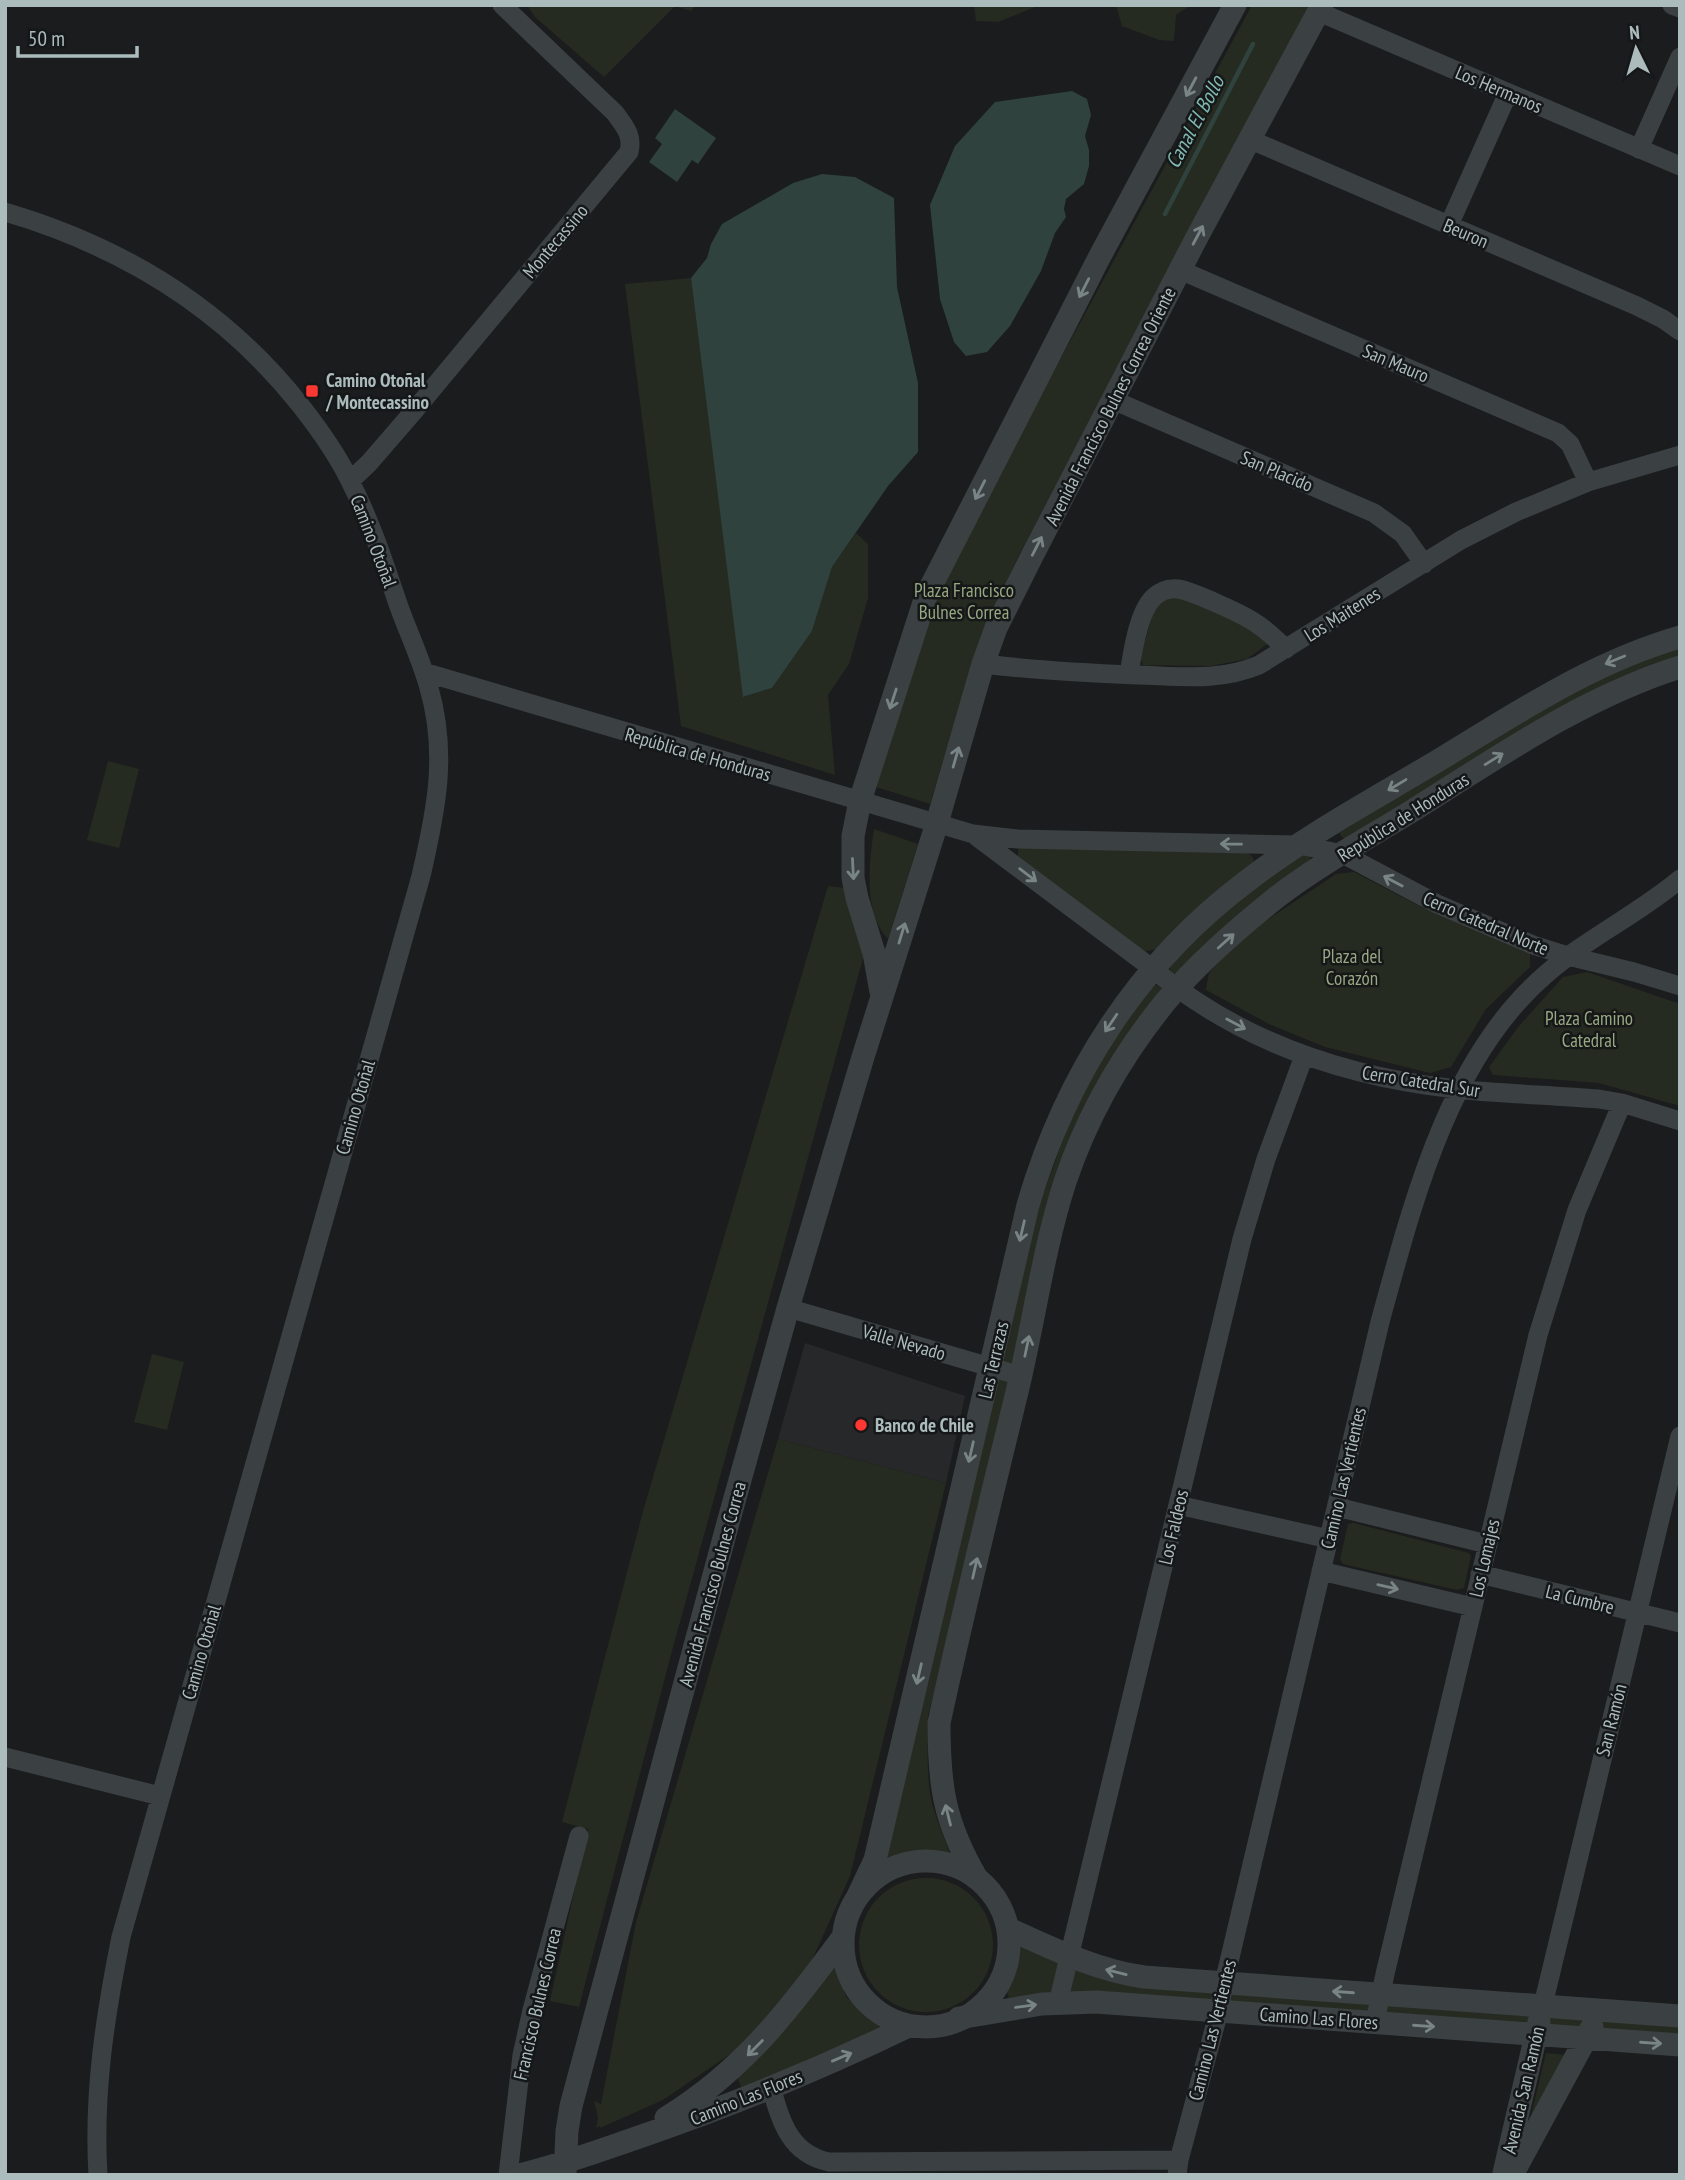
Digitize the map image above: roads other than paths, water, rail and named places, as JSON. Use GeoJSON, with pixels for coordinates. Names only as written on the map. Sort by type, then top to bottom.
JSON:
{"type":"FeatureCollection","features":[{"type":"Feature","properties":{"kind":"street","name":"Montecassino"},"geometry":{"type":"LineString","coordinates":[[350,481],[414,411],[629,152],[630,133],[615,113],[502,5]]}},
{"type":"Feature","properties":{"kind":"street"},"geometry":{"type":"LineString","coordinates":[[860,801],[926,596],[1100,256],[1235,5]]}},
{"type":"Feature","properties":{"kind":"street"},"geometry":{"type":"LineString","coordinates":[[1672,5],[1680,8]]}},
{"type":"Feature","properties":{"kind":"street","name":"Los Hermanos"},"geometry":{"type":"LineString","coordinates":[[1320,8],[1508,93],[1680,166]]}},
{"type":"Feature","properties":{"kind":"street","name":"Avenida Francisco Bulnes Correa Oriente"},"geometry":{"type":"LineString","coordinates":[[937,823],[996,628],[1320,8]]}},
{"type":"Feature","properties":{"kind":"street"},"geometry":{"type":"LineString","coordinates":[[1639,149],[1680,57]]}},
{"type":"Feature","properties":{"kind":"street"},"geometry":{"type":"LineString","coordinates":[[1449,225],[1508,93]]}},
{"type":"Feature","properties":{"kind":"street","name":"Beuron"},"geometry":{"type":"LineString","coordinates":[[1251,141],[1651,313],[1680,331]]}},
{"type":"Feature","properties":{"kind":"street","name":"Camino Otoñal"},"geometry":{"type":"LineString","coordinates":[[5,212],[40,222],[100,246],[157,277],[207,312],[246,345],[288,390],[325,439],[350,481],[382,556],[411,643],[424,672],[436,718],[440,755],[433,825],[413,902],[121,1937],[103,2032],[96,2117],[98,2175]]}},
{"type":"Feature","properties":{"kind":"street","name":"San Mauro"},"geometry":{"type":"LineString","coordinates":[[1181,270],[1558,433],[1570,444],[1588,482]]}},
{"type":"Feature","properties":{"kind":"street","name":"San Placido"},"geometry":{"type":"LineString","coordinates":[[1113,400],[1374,513],[1403,534],[1424,564]]}},
{"type":"Feature","properties":{"kind":"street","name":"Los Maitenes"},"geometry":{"type":"LineString","coordinates":[[983,664],[1051,672],[1222,677],[1259,665],[1497,521],[1588,482],[1680,455]]}},
{"type":"Feature","properties":{"kind":"street"},"geometry":{"type":"LineString","coordinates":[[1129,675],[1146,610],[1155,596],[1168,589],[1183,590],[1246,617],[1261,626],[1286,649]]}},
{"type":"Feature","properties":{"kind":"street","name":"República de Honduras"},"geometry":{"type":"LineString","coordinates":[[1153,969],[1197,923],[1246,881],[1299,845],[1578,677],[1610,662],[1680,637]]}},
{"type":"Feature","properties":{"kind":"street","name":"República de Honduras"},"geometry":{"type":"LineString","coordinates":[[973,834],[1177,989],[1279,895],[1343,854],[1596,700],[1680,667]]}},
{"type":"Feature","properties":{"kind":"street","name":"República de Honduras"},"geometry":{"type":"LineString","coordinates":[[424,672],[973,834],[1018,839],[1299,845]]}},
{"type":"Feature","properties":{"kind":"street"},"geometry":{"type":"LineString","coordinates":[[1531,704],[1545,729]]}},
{"type":"Feature","properties":{"kind":"street","name":"Avenida Francisco Bulnes Correa"},"geometry":{"type":"LineString","coordinates":[[860,801],[853,836],[853,878],[874,953],[881,999]]}},
{"type":"Feature","properties":{"kind":"street","name":"Avenida Francisco Bulnes Correa"},"geometry":{"type":"LineString","coordinates":[[565,2169],[571,2106],[590,2029],[788,1308],[937,823]]}},
{"type":"Feature","properties":{"kind":"street","name":"Cerro Catedral Norte"},"geometry":{"type":"LineString","coordinates":[[1299,845],[1343,854],[1468,918],[1510,936],[1568,956],[1680,986]]}},
{"type":"Feature","properties":{"kind":"street","name":"Camino Las Vertientes"},"geometry":{"type":"LineString","coordinates":[[1178,2168],[1219,2011],[1366,1382],[1394,1271],[1426,1173],[1459,1089],[1488,1038],[1506,1015],[1525,994],[1568,956],[1645,906],[1680,879]]}},
{"type":"Feature","properties":{"kind":"street","name":"Las Terrazas"},"geometry":{"type":"LineString","coordinates":[[858,1896],[875,1860],[1038,1171],[1078,1077],[1106,1030],[1153,969]]}},
{"type":"Feature","properties":{"kind":"street","name":"Las Terrazas"},"geometry":{"type":"LineString","coordinates":[[976,1877],[950,1825],[943,1797],[939,1723],[1065,1182],[1090,1119],[1124,1058],[1177,989]]}},
{"type":"Feature","properties":{"kind":"street","name":"Cerro Catedral Sur"},"geometry":{"type":"LineString","coordinates":[[1177,989],[1240,1027],[1304,1056],[1371,1075],[1459,1089],[1622,1102],[1680,1121]]}},
{"type":"Feature","properties":{"kind":"street","name":"Los Faldeos"},"geometry":{"type":"LineString","coordinates":[[1058,2003],[1242,1239],[1266,1159],[1304,1056]]}},
{"type":"Feature","properties":{"kind":"street","name":"Los Lomajes"},"geometry":{"type":"LineString","coordinates":[[1375,2022],[1487,1544],[1550,1292],[1577,1210],[1622,1102]]}},
{"type":"Feature","properties":{"kind":"street"},"geometry":{"type":"LineString","coordinates":[[1063,1107],[1090,1119]]}},
{"type":"Feature","properties":{"kind":"street","name":"Valle Nevado"},"geometry":{"type":"LineString","coordinates":[[788,1308],[1021,1376]]}},
{"type":"Feature","properties":{"kind":"street","name":"San Ramón"},"geometry":{"type":"LineString","coordinates":[[1543,2005],[1680,1436]]}},
{"type":"Feature","properties":{"kind":"street"},"geometry":{"type":"LineString","coordinates":[[1178,1504],[1329,1539]]}},
{"type":"Feature","properties":{"kind":"street"},"geometry":{"type":"LineString","coordinates":[[1336,1507],[1487,1544]]}},
{"type":"Feature","properties":{"kind":"street"},"geometry":{"type":"LineString","coordinates":[[1321,1571],[1473,1607]]}},
{"type":"Feature","properties":{"kind":"street","name":"La Cumbre"},"geometry":{"type":"LineString","coordinates":[[1480,1574],[1680,1623]]}},
{"type":"Feature","properties":{"kind":"street"},"geometry":{"type":"LineString","coordinates":[[934,1607],[964,1614]]}},
{"type":"Feature","properties":{"kind":"street"},"geometry":{"type":"LineString","coordinates":[[5,1757],[160,1796]]}},
{"type":"Feature","properties":{"kind":"street","name":"Francisco Bulnes Correa"},"geometry":{"type":"LineString","coordinates":[[509,2175],[522,2054],[579,1836]]}},
{"type":"Feature","properties":{"kind":"street"},"geometry":{"type":"LineString","coordinates":[[924,1861],[950,1864],[976,1877],[994,1894],[1009,1929],[1010,1953],[997,1990],[974,2011],[934,2026],[909,2026],[878,2014],[855,1990],[846,1970],[844,1937],[847,1920],[858,1896],[887,1871],[911,1863],[924,1861]]}},
{"type":"Feature","properties":{"kind":"street","name":"Camino Las Flores"},"geometry":{"type":"LineString","coordinates":[[1009,1929],[1070,1957],[1127,1975],[1680,2015]]}},
{"type":"Feature","properties":{"kind":"street","name":"Camino Las Flores"},"geometry":{"type":"LineString","coordinates":[[519,2175],[565,2169],[619,2144],[676,2112],[736,2066],[788,2011],[844,1937]]}},
{"type":"Feature","properties":{"kind":"street","name":"Camino Las Flores"},"geometry":{"type":"LineString","coordinates":[[959,2018],[1058,2003],[1096,2002],[1680,2045]]}},
{"type":"Feature","properties":{"kind":"street","name":"Avenida San Ramón"},"geometry":{"type":"LineString","coordinates":[[1504,2175],[1543,2005]]}},
{"type":"Feature","properties":{"kind":"street"},"geometry":{"type":"LineString","coordinates":[[1512,2175],[1600,2010]]}},
{"type":"Feature","properties":{"kind":"street","name":"Camino Las Flores"},"geometry":{"type":"LineString","coordinates":[[619,2144],[685,2122],[909,2026]]}},
{"type":"Feature","properties":{"kind":"street"},"geometry":{"type":"LineString","coordinates":[[771,2087],[790,2138],[810,2157],[830,2162],[1178,2168]]}},
{"type":"Feature","properties":{"kind":"waterway","name":"Canal El Bollo"},"geometry":{"type":"LineString","coordinates":[[1165,214],[1253,44]]}},
{"type":"Feature","properties":{"kind":"place","name":"Camino Otoñal / Montecassino"},"geometry":{"type":"Point","coordinates":[312,391]}},
{"type":"Feature","properties":{"kind":"place","name":"Banco de Chile"},"geometry":{"type":"Point","coordinates":[861,1425]}},
{"type":"Feature","properties":{"kind":"park label","name":"Plaza Francisco Bulnes Correa"},"geometry":{"type":"Point","coordinates":[964,601]}},
{"type":"Feature","properties":{"kind":"park label","name":"Plaza del Corazón"},"geometry":{"type":"Point","coordinates":[1352,967]}},
{"type":"Feature","properties":{"kind":"park label","name":"Plaza Camino Catedral"},"geometry":{"type":"Point","coordinates":[1589,1029]}}]}
